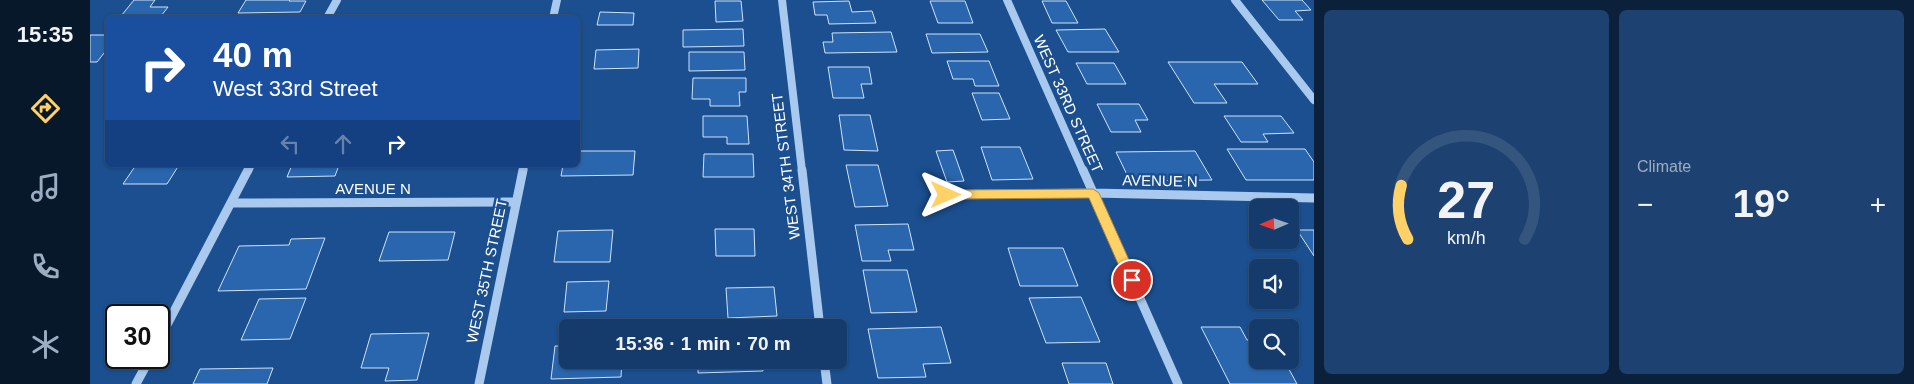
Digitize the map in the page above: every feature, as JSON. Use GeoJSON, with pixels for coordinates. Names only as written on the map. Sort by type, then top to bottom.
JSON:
{"type":"FeatureCollection","features":[{"type":"Feature","properties":{"kind":"street"},"geometry":{"type":"LineString","coordinates":[[330,15],[337,0]]}},
{"type":"Feature","properties":{"kind":"street"},"geometry":{"type":"LineString","coordinates":[[554,15],[557,0]]}},
{"type":"Feature","properties":{"kind":"street","name":"WEST 34TH STREET"},"geometry":{"type":"LineString","coordinates":[[782,0],[819,319]]}},
{"type":"Feature","properties":{"kind":"street","name":"WEST 33RD STREET"},"geometry":{"type":"LineString","coordinates":[[1007,0],[1178,384]]}},
{"type":"Feature","properties":{"kind":"street"},"geometry":{"type":"LineString","coordinates":[[1235,0],[1314,100]]}},
{"type":"Feature","properties":{"kind":"street"},"geometry":{"type":"LineString","coordinates":[[170,319],[250,167]]}},
{"type":"Feature","properties":{"kind":"street","name":"WEST 35TH STREET"},"geometry":{"type":"LineString","coordinates":[[479,384],[524,167]]}},
{"type":"Feature","properties":{"kind":"street","name":"AVENUE N"},"geometry":{"type":"LineString","coordinates":[[946,195],[1093,193],[1314,198]]}},
{"type":"Feature","properties":{"kind":"street","name":"AVENUE N"},"geometry":{"type":"LineString","coordinates":[[231,204],[516,202]]}},
{"type":"Feature","properties":{"kind":"street"},"geometry":{"type":"LineString","coordinates":[[136,384],[144,369]]}},
{"type":"Feature","properties":{"kind":"street"},"geometry":{"type":"LineString","coordinates":[[825,369],[827,384]]}},
{"type":"Feature","properties":{"kind":"building"},"geometry":{"type":"Polygon","coordinates":[[[134,0],[155,0],[150,7],[168,7],[162,15],[122,15],[134,0]]]}},
{"type":"Feature","properties":{"kind":"building"},"geometry":{"type":"Polygon","coordinates":[[[246,0],[306,1],[300,12],[238,13],[246,0]]]}},
{"type":"Feature","properties":{"kind":"building"},"geometry":{"type":"Polygon","coordinates":[[[1262,0],[1302,0],[1311,10],[1295,11],[1303,20],[1279,20],[1262,0]]]}},
{"type":"Feature","properties":{"kind":"building"},"geometry":{"type":"Polygon","coordinates":[[[715,1],[741,1],[743,21],[716,22],[715,1]]]}},
{"type":"Feature","properties":{"kind":"building"},"geometry":{"type":"Polygon","coordinates":[[[849,1],[852,12],[872,11],[876,23],[829,24],[827,15],[815,15],[813,2],[849,1]]]}},
{"type":"Feature","properties":{"kind":"building"},"geometry":{"type":"Polygon","coordinates":[[[930,1],[965,1],[973,23],[938,23],[930,1]]]}},
{"type":"Feature","properties":{"kind":"building"},"geometry":{"type":"Polygon","coordinates":[[[1042,1],[1066,1],[1078,23],[1052,23],[1042,1]]]}},
{"type":"Feature","properties":{"kind":"building"},"geometry":{"type":"Polygon","coordinates":[[[600,12],[634,13],[633,25],[597,25],[600,12]]]}},
{"type":"Feature","properties":{"kind":"building"},"geometry":{"type":"Polygon","coordinates":[[[743,29],[744,46],[683,47],[683,30],[743,29]]]}},
{"type":"Feature","properties":{"kind":"building"},"geometry":{"type":"Polygon","coordinates":[[[1105,29],[1119,52],[1068,52],[1056,30],[1105,29]]]}},
{"type":"Feature","properties":{"kind":"building"},"geometry":{"type":"Polygon","coordinates":[[[891,32],[897,52],[825,53],[823,42],[833,42],[832,33],[891,32]]]}},
{"type":"Feature","properties":{"kind":"building"},"geometry":{"type":"Polygon","coordinates":[[[926,34],[980,34],[988,52],[932,53],[926,34]]]}},
{"type":"Feature","properties":{"kind":"building"},"geometry":{"type":"Polygon","coordinates":[[[90,35],[105,35],[105,52],[97,62],[90,62],[90,35]]]}},
{"type":"Feature","properties":{"kind":"building"},"geometry":{"type":"Polygon","coordinates":[[[639,49],[638,68],[594,69],[596,50],[639,49]]]}},
{"type":"Feature","properties":{"kind":"building"},"geometry":{"type":"Polygon","coordinates":[[[689,52],[744,52],[745,70],[689,71],[689,52]]]}},
{"type":"Feature","properties":{"kind":"building"},"geometry":{"type":"Polygon","coordinates":[[[947,61],[989,61],[999,86],[975,86],[973,79],[953,79],[947,61]]]}},
{"type":"Feature","properties":{"kind":"building"},"geometry":{"type":"Polygon","coordinates":[[[1168,62],[1242,62],[1258,84],[1214,84],[1227,103],[1194,103],[1168,62]]]}},
{"type":"Feature","properties":{"kind":"building"},"geometry":{"type":"Polygon","coordinates":[[[1076,63],[1114,63],[1126,84],[1087,84],[1076,63]]]}},
{"type":"Feature","properties":{"kind":"building"},"geometry":{"type":"Polygon","coordinates":[[[828,67],[869,67],[872,84],[861,84],[864,98],[833,98],[828,67]]]}},
{"type":"Feature","properties":{"kind":"building"},"geometry":{"type":"Polygon","coordinates":[[[693,78],[746,78],[746,92],[739,92],[740,106],[710,106],[710,99],[692,99],[693,78]]]}},
{"type":"Feature","properties":{"kind":"building"},"geometry":{"type":"Polygon","coordinates":[[[972,93],[999,93],[1010,119],[982,120],[972,93]]]}},
{"type":"Feature","properties":{"kind":"building"},"geometry":{"type":"Polygon","coordinates":[[[1097,104],[1139,104],[1148,120],[1135,120],[1141,132],[1111,132],[1097,104]]]}},
{"type":"Feature","properties":{"kind":"building"},"geometry":{"type":"Polygon","coordinates":[[[839,115],[870,115],[878,151],[844,150],[839,115]]]}},
{"type":"Feature","properties":{"kind":"building"},"geometry":{"type":"Polygon","coordinates":[[[703,116],[747,116],[749,144],[727,144],[727,137],[703,137],[703,116]]]}},
{"type":"Feature","properties":{"kind":"building"},"geometry":{"type":"Polygon","coordinates":[[[1224,116],[1281,116],[1294,133],[1263,134],[1268,142],[1241,142],[1224,116]]]}},
{"type":"Feature","properties":{"kind":"building"},"geometry":{"type":"Polygon","coordinates":[[[981,147],[1020,147],[1033,179],[992,180],[981,147]]]}},
{"type":"Feature","properties":{"kind":"building"},"geometry":{"type":"Polygon","coordinates":[[[1227,149],[1305,149],[1314,162],[1314,180],[1246,180],[1227,149]]]}},
{"type":"Feature","properties":{"kind":"building"},"geometry":{"type":"Polygon","coordinates":[[[953,150],[964,181],[947,182],[936,151],[953,150]]]}},
{"type":"Feature","properties":{"kind":"building"},"geometry":{"type":"Polygon","coordinates":[[[580,151],[635,151],[633,175],[561,176],[563,167],[580,167],[580,151]]]}},
{"type":"Feature","properties":{"kind":"building"},"geometry":{"type":"Polygon","coordinates":[[[1195,151],[1212,180],[1130,181],[1116,152],[1195,151]]]}},
{"type":"Feature","properties":{"kind":"building"},"geometry":{"type":"Polygon","coordinates":[[[704,154],[753,154],[754,177],[703,177],[704,154]]]}},
{"type":"Feature","properties":{"kind":"building"},"geometry":{"type":"Polygon","coordinates":[[[846,165],[878,165],[888,206],[855,207],[846,165]]]}},
{"type":"Feature","properties":{"kind":"building"},"geometry":{"type":"Polygon","coordinates":[[[135,167],[178,167],[167,184],[123,184],[135,167]]]}},
{"type":"Feature","properties":{"kind":"building"},"geometry":{"type":"Polygon","coordinates":[[[291,167],[338,167],[335,176],[287,177],[291,167]]]}},
{"type":"Feature","properties":{"kind":"building"},"geometry":{"type":"Polygon","coordinates":[[[908,224],[914,250],[888,250],[891,261],[862,261],[855,225],[908,224]]]}},
{"type":"Feature","properties":{"kind":"building"},"geometry":{"type":"Polygon","coordinates":[[[715,229],[754,229],[755,256],[716,256],[715,229]]]}},
{"type":"Feature","properties":{"kind":"building"},"geometry":{"type":"Polygon","coordinates":[[[613,230],[610,262],[554,262],[558,231],[613,230]]]}},
{"type":"Feature","properties":{"kind":"building"},"geometry":{"type":"Polygon","coordinates":[[[1299,230],[1314,230],[1314,256],[1299,233],[1299,230]]]}},
{"type":"Feature","properties":{"kind":"building"},"geometry":{"type":"Polygon","coordinates":[[[389,232],[455,232],[448,260],[379,261],[389,232]]]}},
{"type":"Feature","properties":{"kind":"building"},"geometry":{"type":"Polygon","coordinates":[[[325,238],[306,289],[218,291],[239,246],[289,245],[291,239],[325,238]]]}},
{"type":"Feature","properties":{"kind":"building"},"geometry":{"type":"Polygon","coordinates":[[[1008,248],[1063,248],[1078,286],[1020,286],[1008,248]]]}},
{"type":"Feature","properties":{"kind":"building"},"geometry":{"type":"Polygon","coordinates":[[[863,270],[907,270],[917,312],[871,313],[863,270]]]}},
{"type":"Feature","properties":{"kind":"building"},"geometry":{"type":"Polygon","coordinates":[[[609,281],[606,311],[564,312],[567,282],[609,281]]]}},
{"type":"Feature","properties":{"kind":"building"},"geometry":{"type":"Polygon","coordinates":[[[774,287],[777,316],[728,318],[726,288],[774,287]]]}},
{"type":"Feature","properties":{"kind":"building"},"geometry":{"type":"Polygon","coordinates":[[[1081,297],[1100,342],[1046,343],[1029,298],[1081,297]]]}},
{"type":"Feature","properties":{"kind":"building"},"geometry":{"type":"Polygon","coordinates":[[[306,298],[290,339],[241,340],[259,299],[306,298]]]}},
{"type":"Feature","properties":{"kind":"building"},"geometry":{"type":"Polygon","coordinates":[[[941,327],[951,363],[923,364],[926,377],[878,378],[868,329],[941,327]]]}},
{"type":"Feature","properties":{"kind":"building"},"geometry":{"type":"Polygon","coordinates":[[[1201,327],[1240,327],[1247,340],[1249,340],[1249,369],[1289,369],[1297,384],[1230,384],[1201,327]]]}},
{"type":"Feature","properties":{"kind":"building"},"geometry":{"type":"Polygon","coordinates":[[[429,333],[417,380],[385,381],[389,368],[361,368],[371,334],[429,333]]]}},
{"type":"Feature","properties":{"kind":"building"},"geometry":{"type":"Polygon","coordinates":[[[555,346],[559,346],[559,369],[621,369],[621,377],[551,379],[555,346]]]}},
{"type":"Feature","properties":{"kind":"building"},"geometry":{"type":"Polygon","coordinates":[[[1062,363],[1106,363],[1113,384],[1069,384],[1062,363]]]}},
{"type":"Feature","properties":{"kind":"building"},"geometry":{"type":"Polygon","coordinates":[[[273,368],[267,384],[193,384],[200,369],[273,368]]]}},
{"type":"Feature","properties":{"kind":"building"},"geometry":{"type":"Polygon","coordinates":[[[698,369],[763,369],[763,371],[698,373],[698,369]]]}},
{"type":"Feature","properties":{"kind":"route"},"geometry":{"type":"LineString","coordinates":[[946,195],[1093,193],[1132,280]]}}]}
